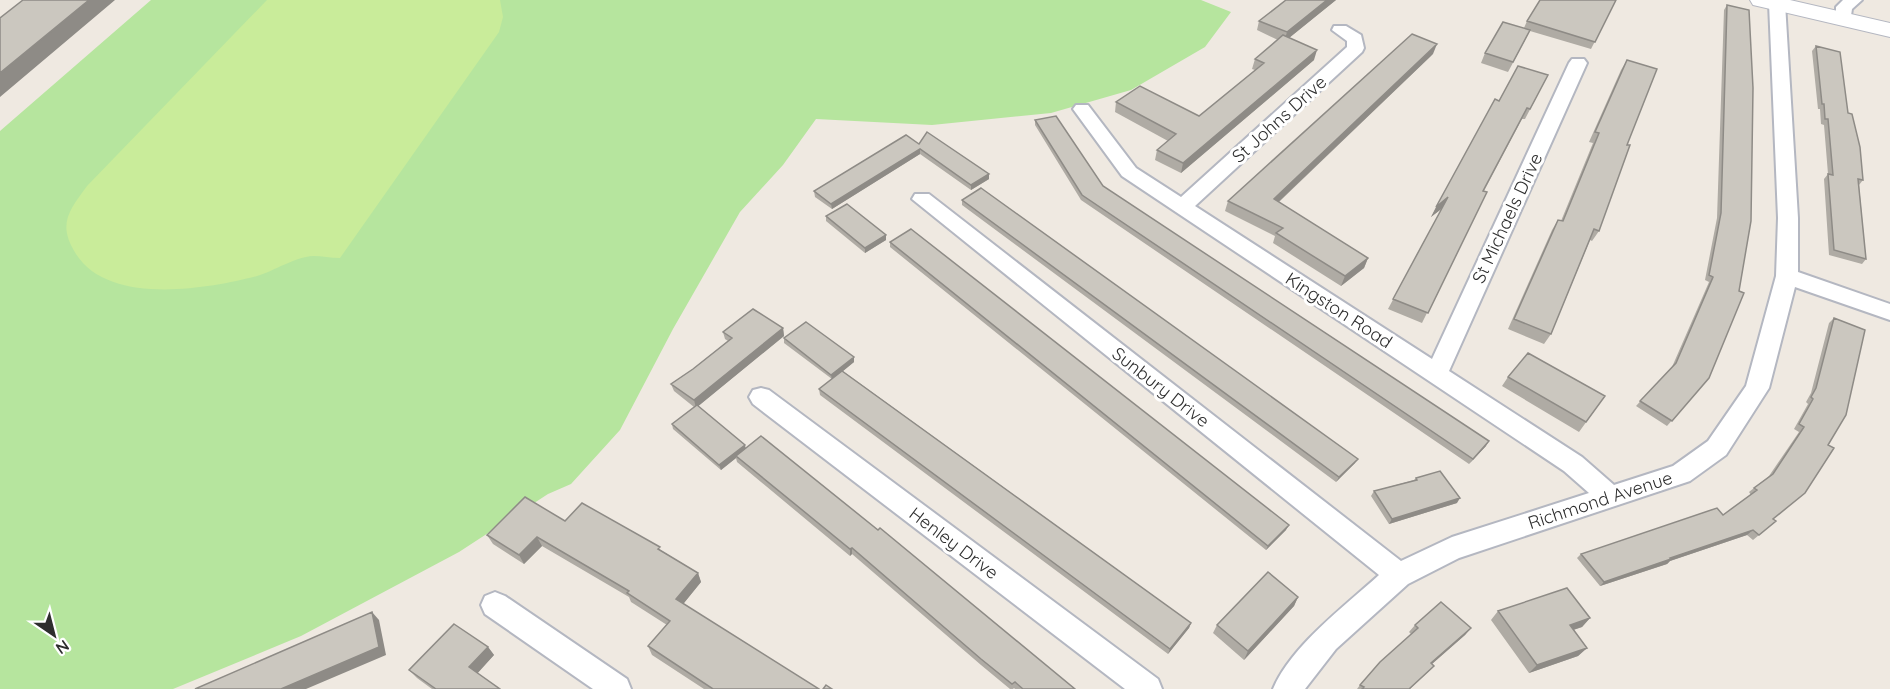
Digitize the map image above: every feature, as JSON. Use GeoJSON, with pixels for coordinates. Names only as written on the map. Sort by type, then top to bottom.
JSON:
{"type":"FeatureCollection","features":[{"type":"Feature","properties":{"kind":"street"},"geometry":{"type":"LineString","coordinates":[[1769,2],[1849,9],[1890,30]]}},
{"type":"Feature","properties":{"kind":"street","name":"Richmond Avenue"},"geometry":{"type":"LineString","coordinates":[[1287,689],[1326,640],[1400,575],[1452,549],[1681,474],[1717,448],[1757,388],[1787,276],[1788,218],[1769,2]]}},
{"type":"Feature","properties":{"kind":"street","name":"St Johns Drive"},"geometry":{"type":"LineString","coordinates":[[1182,207],[1356,48],[1355,39],[1340,30]]}},
{"type":"Feature","properties":{"kind":"street","name":"St Michaels Drive"},"geometry":{"type":"LineString","coordinates":[[1437,373],[1578,63]]}},
{"type":"Feature","properties":{"kind":"street","name":"Kingston Road"},"geometry":{"type":"LineString","coordinates":[[1082,109],[1129,172],[1573,464],[1609,496]]}},
{"type":"Feature","properties":{"kind":"street","name":"Sunbury Drive"},"geometry":{"type":"LineString","coordinates":[[922,199],[1400,575]]}},
{"type":"Feature","properties":{"kind":"street"},"geometry":{"type":"LineString","coordinates":[[1787,276],[1890,312]]}},
{"type":"Feature","properties":{"kind":"street","name":"Henley Drive"},"geometry":{"type":"LineString","coordinates":[[761,397],[1148,689]]}},
{"type":"Feature","properties":{"kind":"street"},"geometry":{"type":"LineString","coordinates":[[495,605],[617,689]]}},
{"type":"Feature","properties":{"kind":"green space"},"geometry":{"type":"Polygon","coordinates":[[[151,0],[1201,0],[1231,12],[1205,47],[1131,90],[1051,113],[932,125],[816,119],[783,165],[740,212],[673,329],[620,430],[571,484],[548,494],[459,552],[301,636],[173,689],[0,689],[0,131],[151,0]]]}},
{"type":"Feature","properties":{"kind":"green space"},"geometry":{"type":"Polygon","coordinates":[[[267,0],[500,0],[503,17],[499,32],[340,258],[306,257],[257,276],[186,288],[135,287],[111,281],[91,270],[76,254],[67,234],[68,218],[75,203],[87,186],[267,0]]]}},
{"type":"Feature","properties":{"kind":"building"},"geometry":{"type":"Polygon","coordinates":[[[23,0],[89,0],[0,73],[0,18],[23,0]]]}},
{"type":"Feature","properties":{"kind":"building"},"geometry":{"type":"Polygon","coordinates":[[[1286,0],[1327,0],[1287,32],[1259,21],[1286,0]]]}},
{"type":"Feature","properties":{"kind":"building"},"geometry":{"type":"Polygon","coordinates":[[[1540,0],[1616,0],[1595,42],[1527,21],[1540,0]]]}},
{"type":"Feature","properties":{"kind":"building"},"geometry":{"type":"Polygon","coordinates":[[[1727,5],[1749,10],[1753,88],[1751,221],[1739,291],[1744,293],[1709,378],[1672,421],[1640,401],[1676,363],[1713,277],[1709,275],[1721,213],[1727,5]]]}},
{"type":"Feature","properties":{"kind":"building"},"geometry":{"type":"Polygon","coordinates":[[[1503,22],[1530,30],[1513,62],[1485,53],[1503,22]]]}},
{"type":"Feature","properties":{"kind":"building"},"geometry":{"type":"Polygon","coordinates":[[[1412,34],[1437,44],[1274,199],[1368,258],[1345,276],[1276,233],[1283,228],[1228,201],[1412,34]]]}},
{"type":"Feature","properties":{"kind":"building"},"geometry":{"type":"Polygon","coordinates":[[[1283,35],[1317,50],[1183,163],[1157,150],[1176,134],[1116,102],[1140,86],[1199,116],[1264,63],[1255,59],[1283,35]]]}},
{"type":"Feature","properties":{"kind":"building"},"geometry":{"type":"Polygon","coordinates":[[[1816,46],[1840,52],[1848,113],[1852,114],[1860,147],[1863,180],[1858,179],[1866,259],[1834,250],[1828,174],[1833,175],[1828,119],[1825,119],[1824,104],[1822,104],[1816,46]]]}},
{"type":"Feature","properties":{"kind":"building"},"geometry":{"type":"Polygon","coordinates":[[[1627,60],[1657,69],[1627,145],[1630,145],[1599,231],[1594,229],[1551,334],[1514,319],[1558,220],[1563,221],[1599,133],[1595,132],[1627,60]]]}},
{"type":"Feature","properties":{"kind":"building"},"geometry":{"type":"Polygon","coordinates":[[[1518,66],[1548,75],[1530,109],[1527,108],[1483,191],[1487,192],[1428,313],[1393,299],[1448,197],[1436,207],[1495,99],[1499,101],[1518,66]]]}},
{"type":"Feature","properties":{"kind":"building"},"geometry":{"type":"Polygon","coordinates":[[[1056,116],[1103,186],[1489,441],[1473,459],[1082,195],[1035,120],[1056,116]]]}},
{"type":"Feature","properties":{"kind":"building"},"geometry":{"type":"Polygon","coordinates":[[[927,132],[989,174],[971,185],[920,149],[831,204],[814,191],[906,135],[919,144],[927,132]]]}},
{"type":"Feature","properties":{"kind":"building"},"geometry":{"type":"Polygon","coordinates":[[[981,188],[1358,459],[1339,477],[962,200],[981,188]]]}},
{"type":"Feature","properties":{"kind":"building"},"geometry":{"type":"Polygon","coordinates":[[[847,204],[886,235],[865,248],[826,216],[847,204]]]}},
{"type":"Feature","properties":{"kind":"building"},"geometry":{"type":"Polygon","coordinates":[[[911,229],[1289,525],[1268,546],[890,242],[911,229]]]}},
{"type":"Feature","properties":{"kind":"building"},"geometry":{"type":"Polygon","coordinates":[[[753,309],[783,328],[694,400],[671,384],[732,338],[723,332],[753,309]]]}},
{"type":"Feature","properties":{"kind":"building"},"geometry":{"type":"Polygon","coordinates":[[[1834,318],[1865,330],[1846,415],[1828,445],[1834,448],[1805,493],[1773,519],[1776,521],[1759,535],[1753,530],[1604,582],[1581,554],[1717,508],[1723,515],[1757,490],[1754,488],[1773,474],[1804,427],[1799,424],[1813,399],[1811,397],[1816,388],[1834,318]]]}},
{"type":"Feature","properties":{"kind":"building"},"geometry":{"type":"Polygon","coordinates":[[[806,322],[854,357],[831,375],[784,338],[806,322]]]}},
{"type":"Feature","properties":{"kind":"building"},"geometry":{"type":"Polygon","coordinates":[[[1528,353],[1605,396],[1586,422],[1508,377],[1528,353]]]}},
{"type":"Feature","properties":{"kind":"building"},"geometry":{"type":"Polygon","coordinates":[[[842,371],[1191,623],[1170,649],[819,389],[842,371]]]}},
{"type":"Feature","properties":{"kind":"building"},"geometry":{"type":"Polygon","coordinates":[[[697,405],[745,445],[719,465],[672,424],[697,405]]]}},
{"type":"Feature","properties":{"kind":"building"},"geometry":{"type":"Polygon","coordinates":[[[761,436],[878,530],[880,528],[1075,689],[1023,689],[1015,682],[1012,684],[852,548],[850,549],[736,456],[761,436]]]}},
{"type":"Feature","properties":{"kind":"building"},"geometry":{"type":"Polygon","coordinates":[[[1440,471],[1460,498],[1392,519],[1374,491],[1417,480],[1416,478],[1440,471]]]}},
{"type":"Feature","properties":{"kind":"building"},"geometry":{"type":"Polygon","coordinates":[[[525,497],[565,521],[582,503],[660,547],[658,549],[698,573],[676,599],[819,689],[713,689],[648,646],[670,621],[627,593],[629,591],[537,537],[519,555],[487,535],[525,497]]]}},
{"type":"Feature","properties":{"kind":"building"},"geometry":{"type":"Polygon","coordinates":[[[1268,572],[1298,597],[1248,651],[1217,625],[1268,572]]]}},
{"type":"Feature","properties":{"kind":"building"},"geometry":{"type":"Polygon","coordinates":[[[1567,588],[1590,618],[1570,625],[1587,648],[1537,665],[1498,611],[1567,588]]]}},
{"type":"Feature","properties":{"kind":"building"},"geometry":{"type":"Polygon","coordinates":[[[1441,602],[1471,628],[1431,663],[1434,666],[1409,689],[1362,689],[1364,687],[1360,685],[1380,662],[1418,628],[1415,625],[1441,602]]]}},
{"type":"Feature","properties":{"kind":"building"},"geometry":{"type":"Polygon","coordinates":[[[372,612],[379,647],[281,689],[195,689],[372,612]]]}},
{"type":"Feature","properties":{"kind":"building"},"geometry":{"type":"Polygon","coordinates":[[[454,624],[488,647],[469,667],[500,689],[436,689],[409,670],[454,624]]]}}]}
